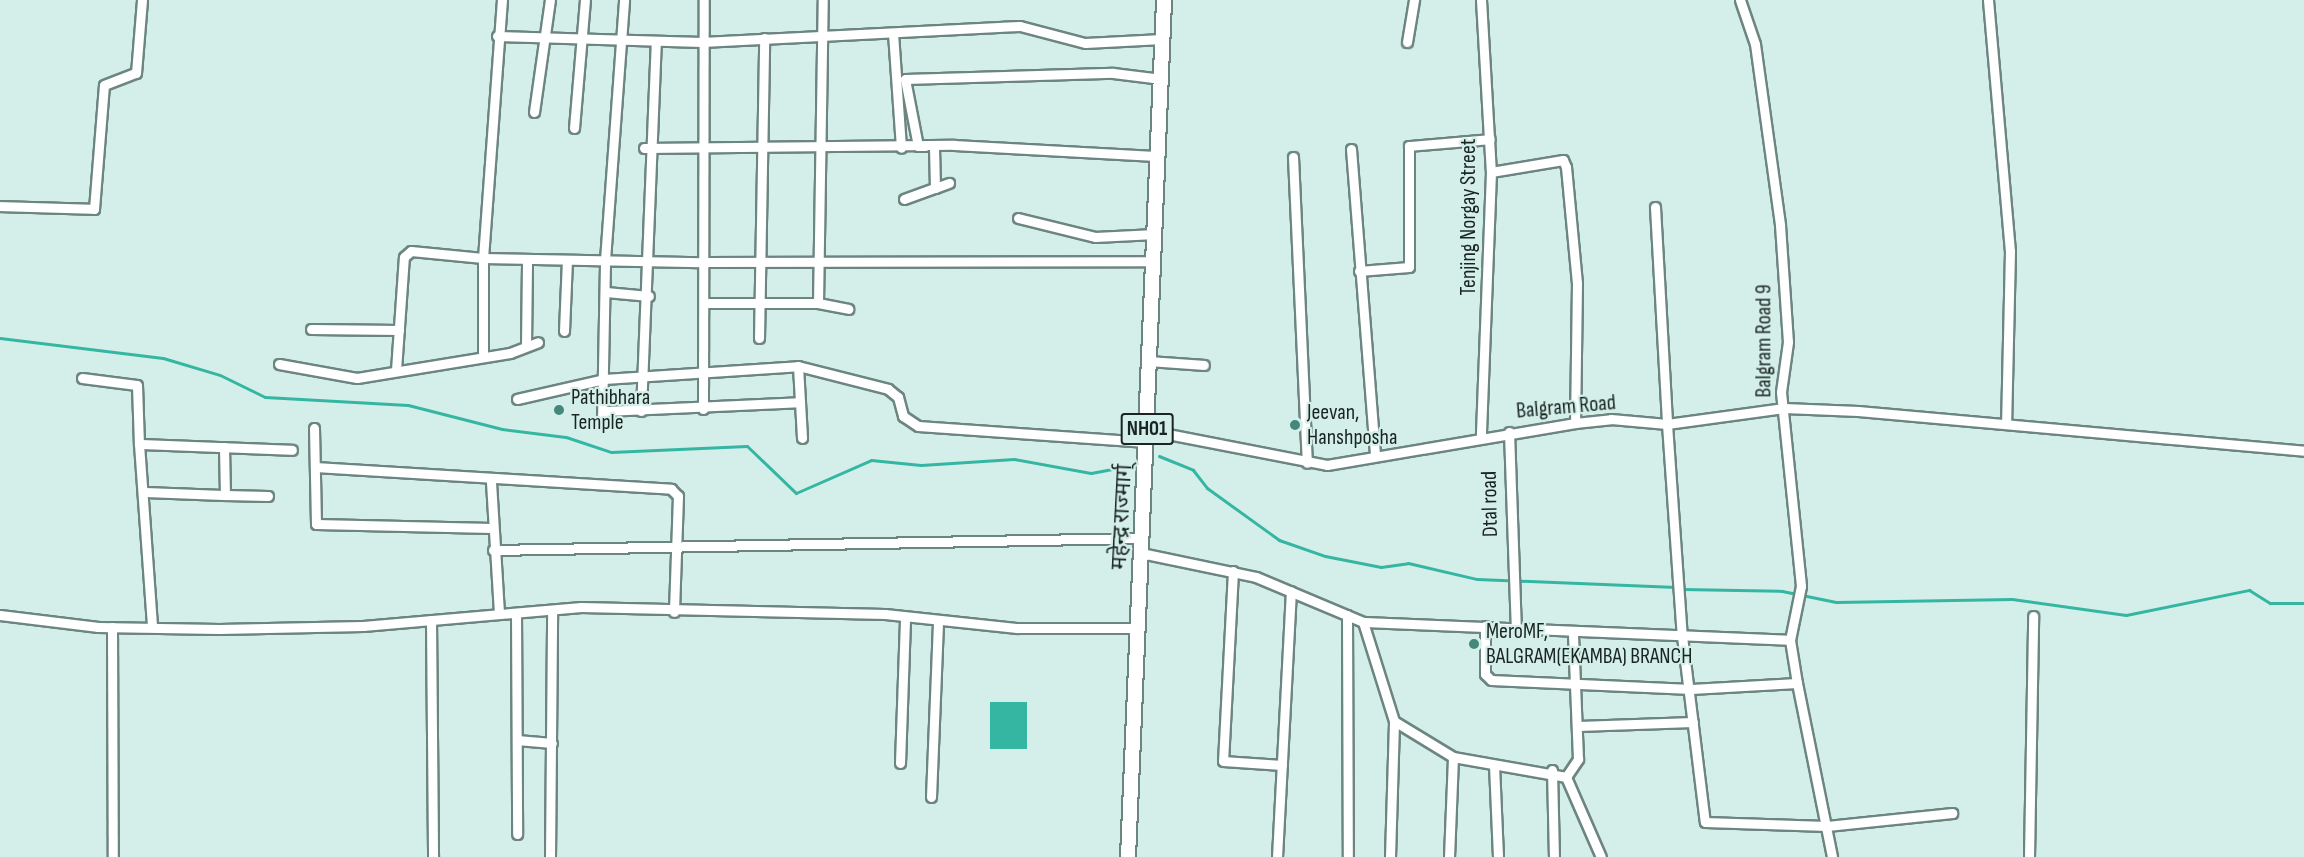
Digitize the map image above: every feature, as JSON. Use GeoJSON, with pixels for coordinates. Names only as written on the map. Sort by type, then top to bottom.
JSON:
{"type":"FeatureCollection","features":[{"type":"Feature","properties":{"kind":"highway","name":"महेन्द्र राज्मार्ग्"},"geometry":{"type":"LineString","coordinates":[[1128,857],[1164,0]]}},
{"type":"Feature","properties":{"kind":"street"},"geometry":{"type":"LineString","coordinates":[[0,206],[94,209],[104,85],[135,73],[142,0]]}},
{"type":"Feature","properties":{"kind":"street"},"geometry":{"type":"LineString","coordinates":[[483,356],[483,258],[502,0]]}},
{"type":"Feature","properties":{"kind":"street"},"geometry":{"type":"LineString","coordinates":[[534,112],[550,0]]}},
{"type":"Feature","properties":{"kind":"street"},"geometry":{"type":"LineString","coordinates":[[574,128],[585,0]]}},
{"type":"Feature","properties":{"kind":"street"},"geometry":{"type":"LineString","coordinates":[[624,0],[623,40],[605,260],[603,416],[641,411],[800,402]]}},
{"type":"Feature","properties":{"kind":"street"},"geometry":{"type":"LineString","coordinates":[[703,409],[699,375],[705,303],[701,262],[706,148],[702,42],[704,0]]}},
{"type":"Feature","properties":{"kind":"street"},"geometry":{"type":"LineString","coordinates":[[818,303],[816,262],[823,0]]}},
{"type":"Feature","properties":{"kind":"street"},"geometry":{"type":"LineString","coordinates":[[1407,42],[1414,0]]}},
{"type":"Feature","properties":{"kind":"street","name":"Tenjing Norgay Street"},"geometry":{"type":"LineString","coordinates":[[1481,0],[1491,172],[1481,435]]}},
{"type":"Feature","properties":{"kind":"street","name":"Balgram Road 9"},"geometry":{"type":"LineString","coordinates":[[1740,0],[1755,44],[1780,225],[1788,342],[1784,408],[1801,586],[1801,601],[1790,640],[1832,857]]}},
{"type":"Feature","properties":{"kind":"street"},"geometry":{"type":"LineString","coordinates":[[1988,0],[2010,251],[2006,423]]}},
{"type":"Feature","properties":{"kind":"street"},"geometry":{"type":"LineString","coordinates":[[498,36],[702,42],[1020,26],[1085,43],[1162,39]]}},
{"type":"Feature","properties":{"kind":"street"},"geometry":{"type":"LineString","coordinates":[[893,33],[901,148]]}},
{"type":"Feature","properties":{"kind":"street"},"geometry":{"type":"LineString","coordinates":[[759,338],[764,38]]}},
{"type":"Feature","properties":{"kind":"street"},"geometry":{"type":"LineString","coordinates":[[641,411],[641,378],[649,296],[648,148],[656,41]]}},
{"type":"Feature","properties":{"kind":"street"},"geometry":{"type":"LineString","coordinates":[[1158,156],[954,145],[918,146],[905,79],[1113,73],[1162,79]]}},
{"type":"Feature","properties":{"kind":"street"},"geometry":{"type":"LineString","coordinates":[[1359,271],[1409,267],[1409,146],[1490,139]]}},
{"type":"Feature","properties":{"kind":"street"},"geometry":{"type":"LineString","coordinates":[[648,148],[901,148],[954,145]]}},
{"type":"Feature","properties":{"kind":"street"},"geometry":{"type":"LineString","coordinates":[[934,147],[935,188]]}},
{"type":"Feature","properties":{"kind":"street"},"geometry":{"type":"LineString","coordinates":[[1351,149],[1375,456]]}},
{"type":"Feature","properties":{"kind":"street"},"geometry":{"type":"LineString","coordinates":[[1293,157],[1307,463]]}},
{"type":"Feature","properties":{"kind":"street"},"geometry":{"type":"LineString","coordinates":[[1491,172],[1563,160],[1566,167],[1577,283],[1575,423]]}},
{"type":"Feature","properties":{"kind":"street"},"geometry":{"type":"LineString","coordinates":[[904,199],[949,183]]}},
{"type":"Feature","properties":{"kind":"street"},"geometry":{"type":"LineString","coordinates":[[1655,207],[1682,636],[1691,689],[1705,822],[1827,826],[1952,813]]}},
{"type":"Feature","properties":{"kind":"street"},"geometry":{"type":"LineString","coordinates":[[1018,218],[1095,237],[1155,234]]}},
{"type":"Feature","properties":{"kind":"street"},"geometry":{"type":"LineString","coordinates":[[396,370],[406,254],[483,258],[701,262],[1152,261]]}},
{"type":"Feature","properties":{"kind":"street"},"geometry":{"type":"LineString","coordinates":[[526,346],[527,259]]}},
{"type":"Feature","properties":{"kind":"street"},"geometry":{"type":"LineString","coordinates":[[564,331],[567,260]]}},
{"type":"Feature","properties":{"kind":"street"},"geometry":{"type":"LineString","coordinates":[[606,292],[649,296]]}},
{"type":"Feature","properties":{"kind":"street"},"geometry":{"type":"LineString","coordinates":[[705,303],[818,303],[848,309]]}},
{"type":"Feature","properties":{"kind":"street"},"geometry":{"type":"LineString","coordinates":[[311,329],[399,330]]}},
{"type":"Feature","properties":{"kind":"street"},"geometry":{"type":"LineString","coordinates":[[279,364],[357,378],[483,356],[538,342]]}},
{"type":"Feature","properties":{"kind":"street"},"geometry":{"type":"LineString","coordinates":[[1149,361],[1204,365]]}},
{"type":"Feature","properties":{"kind":"street"},"geometry":{"type":"LineString","coordinates":[[798,366],[802,438]]}},
{"type":"Feature","properties":{"kind":"street","name":"Balgram Road"},"geometry":{"type":"LineString","coordinates":[[517,399],[604,379],[699,375],[798,366],[888,389],[898,397],[903,416],[918,426],[1147,436],[1243,444],[1307,463],[1375,456],[1481,435],[1575,423],[1611,419],[1667,424],[1784,408],[2006,423],[2304,451]]}},
{"type":"Feature","properties":{"kind":"street"},"geometry":{"type":"LineString","coordinates":[[82,378],[137,386],[152,627]]}},
{"type":"Feature","properties":{"kind":"street"},"geometry":{"type":"LineString","coordinates":[[314,428],[316,524],[492,528]]}},
{"type":"Feature","properties":{"kind":"street","name":"Dtal road"},"geometry":{"type":"LineString","coordinates":[[1509,432],[1516,629]]}},
{"type":"Feature","properties":{"kind":"street"},"geometry":{"type":"LineString","coordinates":[[139,444],[292,450]]}},
{"type":"Feature","properties":{"kind":"street"},"geometry":{"type":"LineString","coordinates":[[224,447],[225,495]]}},
{"type":"Feature","properties":{"kind":"street"},"geometry":{"type":"LineString","coordinates":[[315,467],[491,482],[671,489],[678,496],[674,612]]}},
{"type":"Feature","properties":{"kind":"street"},"geometry":{"type":"LineString","coordinates":[[491,482],[493,550],[499,614]]}},
{"type":"Feature","properties":{"kind":"street"},"geometry":{"type":"LineString","coordinates":[[143,492],[268,496]]}},
{"type":"Feature","properties":{"kind":"street"},"geometry":{"type":"LineString","coordinates":[[493,550],[677,550],[784,542],[1142,538]]}},
{"type":"Feature","properties":{"kind":"street"},"geometry":{"type":"LineString","coordinates":[[1141,553],[1233,571],[1291,591],[1363,622],[1790,640]]}},
{"type":"Feature","properties":{"kind":"street"},"geometry":{"type":"LineString","coordinates":[[1233,571],[1223,761],[1282,765]]}},
{"type":"Feature","properties":{"kind":"street"},"geometry":{"type":"LineString","coordinates":[[1277,857],[1291,591]]}},
{"type":"Feature","properties":{"kind":"street"},"geometry":{"type":"LineString","coordinates":[[550,857],[552,610]]}},
{"type":"Feature","properties":{"kind":"street"},"geometry":{"type":"LineString","coordinates":[[0,615],[112,627],[363,626],[552,610],[905,617],[1017,628],[1136,628]]}},
{"type":"Feature","properties":{"kind":"street"},"geometry":{"type":"LineString","coordinates":[[516,613],[517,834]]}},
{"type":"Feature","properties":{"kind":"street"},"geometry":{"type":"LineString","coordinates":[[1347,615],[1348,857]]}},
{"type":"Feature","properties":{"kind":"street"},"geometry":{"type":"LineString","coordinates":[[2029,857],[2033,616]]}},
{"type":"Feature","properties":{"kind":"street"},"geometry":{"type":"LineString","coordinates":[[900,763],[905,617]]}},
{"type":"Feature","properties":{"kind":"street"},"geometry":{"type":"LineString","coordinates":[[431,621],[433,857]]}},
{"type":"Feature","properties":{"kind":"street"},"geometry":{"type":"LineString","coordinates":[[931,797],[938,622]]}},
{"type":"Feature","properties":{"kind":"street"},"geometry":{"type":"LineString","coordinates":[[1363,622],[1394,721],[1390,857]]}},
{"type":"Feature","properties":{"kind":"street"},"geometry":{"type":"LineString","coordinates":[[1485,626],[1487,678],[1575,685],[1691,689],[1797,684]]}},
{"type":"Feature","properties":{"kind":"street"},"geometry":{"type":"LineString","coordinates":[[112,627],[113,857]]}},
{"type":"Feature","properties":{"kind":"street"},"geometry":{"type":"LineString","coordinates":[[1566,777],[1578,759],[1573,632]]}},
{"type":"Feature","properties":{"kind":"street"},"geometry":{"type":"LineString","coordinates":[[1394,721],[1453,757],[1494,765],[1552,770],[1566,777],[1601,857]]}},
{"type":"Feature","properties":{"kind":"street"},"geometry":{"type":"LineString","coordinates":[[1578,726],[1693,722]]}},
{"type":"Feature","properties":{"kind":"street"},"geometry":{"type":"LineString","coordinates":[[517,740],[552,743]]}},
{"type":"Feature","properties":{"kind":"street"},"geometry":{"type":"LineString","coordinates":[[1449,857],[1453,757]]}},
{"type":"Feature","properties":{"kind":"street"},"geometry":{"type":"LineString","coordinates":[[1494,765],[1498,857]]}},
{"type":"Feature","properties":{"kind":"street"},"geometry":{"type":"LineString","coordinates":[[1552,770],[1554,857]]}},
{"type":"Feature","properties":{"kind":"shaded area"},"geometry":{"type":"Polygon","coordinates":[[[990,702],[1027,702],[1027,749],[990,749],[990,702]]]}},
{"type":"Feature","properties":{"kind":"waterway"},"geometry":{"type":"LineString","coordinates":[[0,338],[163,358],[220,375],[265,397],[408,405],[502,429],[566,437],[611,452],[747,446],[796,493],[871,460],[921,465],[1014,459],[1091,473],[1133,465]]}},
{"type":"Feature","properties":{"kind":"waterway"},"geometry":{"type":"LineString","coordinates":[[1159,456],[1193,470],[1207,488],[1279,540],[1325,556],[1381,567],[1408,563],[1477,579],[1676,587]]}},
{"type":"Feature","properties":{"kind":"waterway"},"geometry":{"type":"LineString","coordinates":[[1682,589],[1782,591],[1836,602],[2012,599],[2126,615],[2249,590],[2270,603],[2304,603]]}},
{"type":"Feature","properties":{"kind":"place","name":"Pathibhara Temple"},"geometry":{"type":"Point","coordinates":[559,410]}},
{"type":"Feature","properties":{"kind":"place","name":"Jeevan, Hanshposha"},"geometry":{"type":"Point","coordinates":[1295,425]}},
{"type":"Feature","properties":{"kind":"place","name":"MeroMF, BALGRAM(EKAMBA) BRANCH"},"geometry":{"type":"Point","coordinates":[1474,644]}}]}
